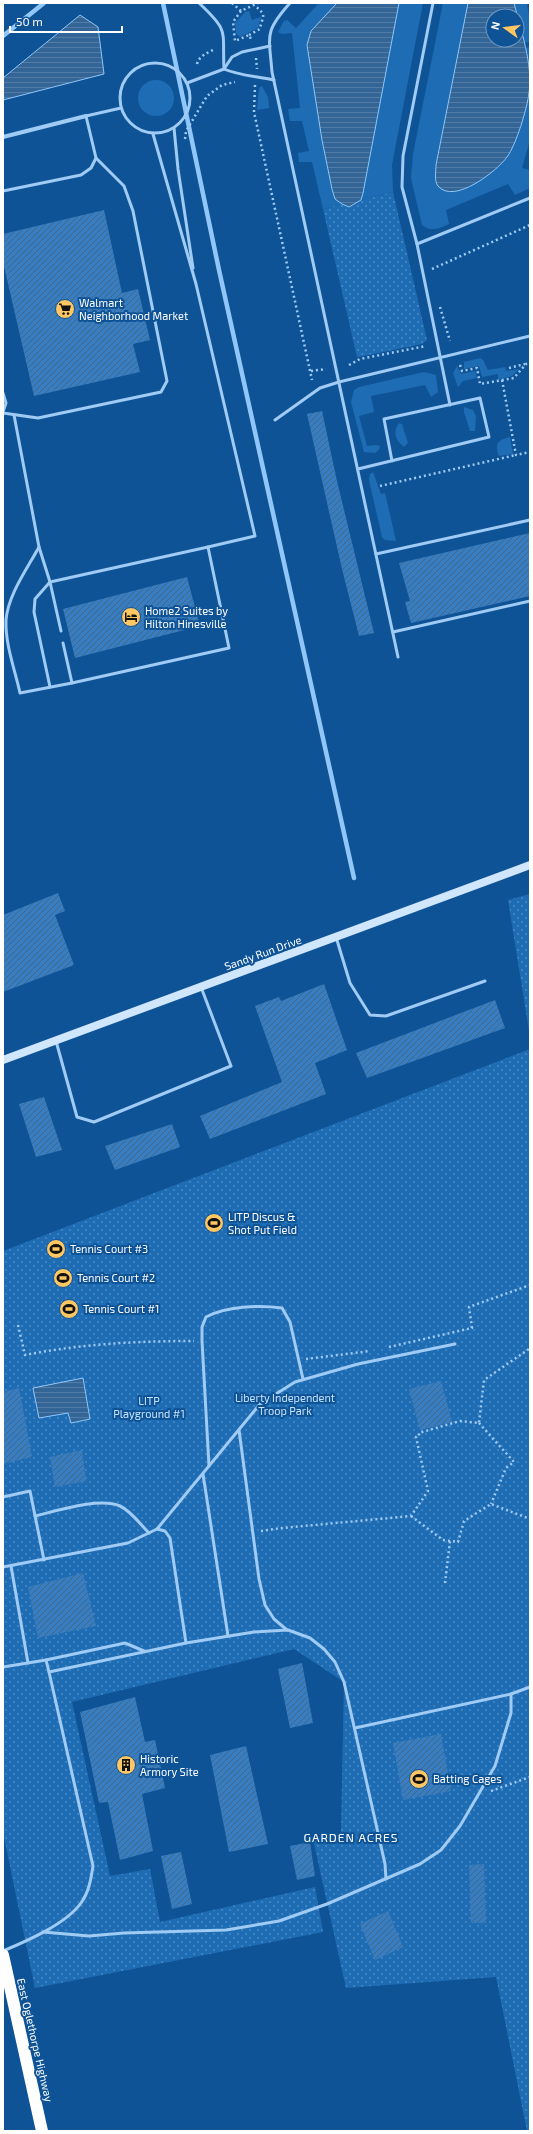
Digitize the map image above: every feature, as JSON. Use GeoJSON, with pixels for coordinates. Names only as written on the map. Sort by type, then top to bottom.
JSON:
{"type":"FeatureCollection","features":[{"type":"Feature","properties":{"kind":"highway","name":"East Oglethorpe Highway"},"geometry":{"type":"LineString","coordinates":[[3,1955],[7,1989],[42,2131]]}},
{"type":"Feature","properties":{"kind":"street"},"geometry":{"type":"LineString","coordinates":[[3,137],[86,116]]}},
{"type":"Feature","properties":{"kind":"street","name":"Sandy Run Drive"},"geometry":{"type":"LineString","coordinates":[[3,1060],[530,865]]}},
{"type":"Feature","properties":{"kind":"lane"},"geometry":{"type":"LineString","coordinates":[[199,3],[222,28],[224,38],[224,69]]}},
{"type":"Feature","properties":{"kind":"lane"},"geometry":{"type":"LineString","coordinates":[[290,3],[271,27],[270,46],[274,80],[398,657]]}},
{"type":"Feature","properties":{"kind":"lane"},"geometry":{"type":"LineString","coordinates":[[433,3],[401,169],[402,187],[417,244],[450,404]]}},
{"type":"Feature","properties":{"kind":"lane"},"geometry":{"type":"LineString","coordinates":[[187,83],[224,69],[232,57],[242,52],[270,46]]}},
{"type":"Feature","properties":{"kind":"lane"},"geometry":{"type":"LineString","coordinates":[[151,63],[171,66],[179,72],[187,83],[190,101],[188,112],[182,121],[174,128],[164,133],[153,134],[142,131],[133,126],[126,118],[121,108],[121,93],[126,78],[141,65],[151,63]]}},
{"type":"Feature","properties":{"kind":"lane"},"geometry":{"type":"LineString","coordinates":[[224,69],[235,74],[256,76],[274,80]]}},
{"type":"Feature","properties":{"kind":"lane"},"geometry":{"type":"LineString","coordinates":[[3,393],[6,403],[3,412],[38,418],[161,392],[167,381],[133,211],[124,186],[96,158],[86,116],[121,108]]}},
{"type":"Feature","properties":{"kind":"lane"},"geometry":{"type":"LineString","coordinates":[[174,128],[178,169],[196,284]]}},
{"type":"Feature","properties":{"kind":"lane"},"geometry":{"type":"LineString","coordinates":[[50,687],[34,612],[35,599],[50,582],[254,536],[196,284],[153,134]]}},
{"type":"Feature","properties":{"kind":"lane"},"geometry":{"type":"LineString","coordinates":[[3,191],[81,175],[91,168],[96,158]]}},
{"type":"Feature","properties":{"kind":"lane"},"geometry":{"type":"LineString","coordinates":[[417,244],[530,198]]}},
{"type":"Feature","properties":{"kind":"lane"},"geometry":{"type":"LineString","coordinates":[[275,420],[320,388],[440,356],[530,336]]}},
{"type":"Feature","properties":{"kind":"lane"},"geometry":{"type":"LineString","coordinates":[[358,469],[489,437],[480,398],[384,419],[392,460]]}},
{"type":"Feature","properties":{"kind":"lane"},"geometry":{"type":"LineString","coordinates":[[14,415],[39,547],[50,582],[61,631]]}},
{"type":"Feature","properties":{"kind":"lane"},"geometry":{"type":"LineString","coordinates":[[376,554],[530,520]]}},
{"type":"Feature","properties":{"kind":"lane"},"geometry":{"type":"LineString","coordinates":[[39,547],[9,607],[6,620],[8,641],[20,693],[229,648],[208,547]]}},
{"type":"Feature","properties":{"kind":"lane"},"geometry":{"type":"LineString","coordinates":[[393,632],[530,601]]}},
{"type":"Feature","properties":{"kind":"lane"},"geometry":{"type":"LineString","coordinates":[[64,644],[72,682]]}},
{"type":"Feature","properties":{"kind":"lane"},"geometry":{"type":"LineString","coordinates":[[336,937],[350,983],[370,1015],[386,1016],[485,981]]}},
{"type":"Feature","properties":{"kind":"lane"},"geometry":{"type":"LineString","coordinates":[[56,1041],[77,1117],[94,1122],[231,1066],[201,987]]}},
{"type":"Feature","properties":{"kind":"lane"},"geometry":{"type":"LineString","coordinates":[[209,1466],[202,1341],[202,1327],[206,1317],[215,1312],[259,1307],[282,1308],[290,1322],[302,1379]]}},
{"type":"Feature","properties":{"kind":"lane"},"geometry":{"type":"LineString","coordinates":[[3,1567],[128,1543],[157,1529],[260,1404],[277,1392],[302,1379],[358,1364],[454,1344]]}},
{"type":"Feature","properties":{"kind":"lane"},"geometry":{"type":"LineString","coordinates":[[239,1430],[259,1579],[265,1605],[274,1619],[288,1630],[310,1638],[324,1650],[335,1662],[344,1682],[386,1879]]}},
{"type":"Feature","properties":{"kind":"lane"},"geometry":{"type":"LineString","coordinates":[[203,1473],[228,1636]]}},
{"type":"Feature","properties":{"kind":"lane"},"geometry":{"type":"LineString","coordinates":[[3,1497],[30,1492],[44,1560]]}},
{"type":"Feature","properties":{"kind":"lane"},"geometry":{"type":"LineString","coordinates":[[35,1516],[92,1504],[110,1503],[125,1509],[149,1533]]}},
{"type":"Feature","properties":{"kind":"lane"},"geometry":{"type":"LineString","coordinates":[[157,1529],[165,1531],[170,1538],[186,1642]]}},
{"type":"Feature","properties":{"kind":"lane"},"geometry":{"type":"LineString","coordinates":[[11,1566],[28,1663]]}},
{"type":"Feature","properties":{"kind":"lane"},"geometry":{"type":"LineString","coordinates":[[50,1672],[186,1642],[254,1632],[288,1630]]}},
{"type":"Feature","properties":{"kind":"lane"},"geometry":{"type":"LineString","coordinates":[[3,1667],[46,1660],[125,1643],[145,1651]]}},
{"type":"Feature","properties":{"kind":"lane"},"geometry":{"type":"LineString","coordinates":[[3,1951],[37,1937],[68,1916],[81,1904],[90,1886],[93,1866],[50,1672],[46,1660]]}},
{"type":"Feature","properties":{"kind":"lane"},"geometry":{"type":"LineString","coordinates":[[354,1728],[529,1689]]}},
{"type":"Feature","properties":{"kind":"lane"},"geometry":{"type":"LineString","coordinates":[[43,1932],[89,1936],[124,1933],[226,1930],[279,1921],[420,1864],[441,1850],[460,1826],[495,1766],[511,1713],[511,1694]]}},
{"type":"Feature","properties":{"kind":"path"},"geometry":{"type":"LineString","coordinates":[[255,6],[262,12],[264,18],[260,29],[235,41],[233,22],[241,11],[255,6],[258,3]]}},
{"type":"Feature","properties":{"kind":"path"},"geometry":{"type":"LineString","coordinates":[[234,4],[241,11]]}},
{"type":"Feature","properties":{"kind":"path"},"geometry":{"type":"LineString","coordinates":[[249,35],[253,42]]}},
{"type":"Feature","properties":{"kind":"path"},"geometry":{"type":"LineString","coordinates":[[197,64],[198,60],[205,54],[215,49]]}},
{"type":"Feature","properties":{"kind":"path"},"geometry":{"type":"LineString","coordinates":[[256,56],[257,69]]}},
{"type":"Feature","properties":{"kind":"path"},"geometry":{"type":"LineString","coordinates":[[185,145],[186,131],[207,96],[222,84],[242,83]]}},
{"type":"Feature","properties":{"kind":"path"},"geometry":{"type":"LineString","coordinates":[[252,84],[256,85],[254,112],[312,380]]}},
{"type":"Feature","properties":{"kind":"path"},"geometry":{"type":"LineString","coordinates":[[433,275],[431,267],[530,225]]}},
{"type":"Feature","properties":{"kind":"path"},"geometry":{"type":"LineString","coordinates":[[440,305],[450,341]]}},
{"type":"Feature","properties":{"kind":"path"},"geometry":{"type":"LineString","coordinates":[[349,365],[360,359],[426,346]]}},
{"type":"Feature","properties":{"kind":"path"},"geometry":{"type":"LineString","coordinates":[[509,368],[530,363]]}},
{"type":"Feature","properties":{"kind":"path"},"geometry":{"type":"LineString","coordinates":[[460,365],[462,372],[477,368],[480,384],[514,378],[526,364]]}},
{"type":"Feature","properties":{"kind":"path"},"geometry":{"type":"LineString","coordinates":[[311,372],[326,370]]}},
{"type":"Feature","properties":{"kind":"path"},"geometry":{"type":"LineString","coordinates":[[502,380],[516,455]]}},
{"type":"Feature","properties":{"kind":"path"},"geometry":{"type":"LineString","coordinates":[[380,486],[530,452]]}},
{"type":"Feature","properties":{"kind":"path"},"geometry":{"type":"LineString","coordinates":[[382,1348],[472,1328],[469,1307],[530,1285]]}},
{"type":"Feature","properties":{"kind":"path"},"geometry":{"type":"LineString","coordinates":[[18,1326],[25,1355],[77,1346],[112,1343],[143,1341],[202,1341]]}},
{"type":"Feature","properties":{"kind":"path"},"geometry":{"type":"LineString","coordinates":[[479,1423],[484,1380],[529,1349]]}},
{"type":"Feature","properties":{"kind":"path"},"geometry":{"type":"LineString","coordinates":[[297,1360],[375,1350]]}},
{"type":"Feature","properties":{"kind":"path"},"geometry":{"type":"LineString","coordinates":[[253,1533],[282,1528],[412,1516],[443,1540],[458,1542],[464,1521],[491,1504],[506,1468],[514,1462],[479,1423],[460,1421],[419,1433],[420,1436],[416,1437],[428,1491],[412,1516]]}},
{"type":"Feature","properties":{"kind":"path"},"geometry":{"type":"LineString","coordinates":[[491,1504],[530,1519]]}},
{"type":"Feature","properties":{"kind":"path"},"geometry":{"type":"LineString","coordinates":[[446,1583],[450,1541]]}},
{"type":"Feature","properties":{"kind":"path"},"geometry":{"type":"LineString","coordinates":[[478,1796],[530,1777]]}},
{"type":"Feature","properties":{"kind":"green space"},"geometry":{"type":"Polygon","coordinates":[[[319,3],[337,3],[307,45],[322,140],[332,189],[335,199],[342,204],[323,209],[312,162],[299,162],[298,153],[309,151],[302,121],[290,121],[288,109],[300,108],[292,33],[282,34],[278,32],[284,21],[287,20],[296,28],[319,3]]]}},
{"type":"Feature","properties":{"kind":"green space"},"geometry":{"type":"Polygon","coordinates":[[[399,3],[423,3],[392,165],[393,192],[361,200],[399,3]]]}},
{"type":"Feature","properties":{"kind":"green space"},"geometry":{"type":"Polygon","coordinates":[[[443,3],[468,3],[436,164],[438,184],[440,188],[444,190],[456,191],[527,58],[524,48],[530,47],[530,140],[522,168],[530,170],[530,188],[515,195],[508,184],[446,210],[449,224],[432,229],[422,225],[411,178],[413,154],[443,3]]]}},
{"type":"Feature","properties":{"kind":"green space"},"geometry":{"type":"Polygon","coordinates":[[[514,3],[530,3],[527,5],[530,19],[530,42],[525,43],[525,8],[515,8],[514,3]]]}},
{"type":"Feature","properties":{"kind":"green space"},"geometry":{"type":"Polygon","coordinates":[[[249,11],[252,20],[261,17],[258,28],[240,37],[236,33],[235,23],[245,12],[249,11]]]}},
{"type":"Feature","properties":{"kind":"green space"},"geometry":{"type":"Polygon","coordinates":[[[160,80],[169,85],[173,91],[173,105],[169,111],[160,116],[152,116],[143,111],[139,105],[138,94],[143,85],[149,81],[160,80]]]}},
{"type":"Feature","properties":{"kind":"green space"},"geometry":{"type":"Polygon","coordinates":[[[262,86],[268,97],[269,108],[257,110],[259,88],[262,86]]]}},
{"type":"Feature","properties":{"kind":"green space"},"geometry":{"type":"Polygon","coordinates":[[[393,192],[427,340],[422,344],[357,357],[323,209],[342,204],[349,207],[361,200],[393,192]]]}},
{"type":"Feature","properties":{"kind":"green space"},"geometry":{"type":"Polygon","coordinates":[[[480,358],[483,360],[488,370],[505,367],[506,371],[519,369],[512,376],[498,380],[498,374],[482,377],[479,366],[464,369],[464,362],[480,358]]]}},
{"type":"Feature","properties":{"kind":"green space"},"geometry":{"type":"Polygon","coordinates":[[[457,366],[461,374],[475,371],[477,378],[463,381],[458,387],[453,373],[457,366]]]}},
{"type":"Feature","properties":{"kind":"green space"},"geometry":{"type":"Polygon","coordinates":[[[424,372],[436,375],[438,392],[431,397],[425,385],[371,396],[374,412],[359,416],[367,446],[380,446],[379,450],[375,453],[364,452],[351,402],[354,390],[359,387],[424,372]]]}},
{"type":"Feature","properties":{"kind":"green space"},"geometry":{"type":"Polygon","coordinates":[[[464,407],[473,410],[476,416],[475,431],[470,431],[464,412],[464,407]]]}},
{"type":"Feature","properties":{"kind":"green space"},"geometry":{"type":"Polygon","coordinates":[[[399,423],[402,424],[408,443],[404,447],[397,439],[395,433],[399,423]]]}},
{"type":"Feature","properties":{"kind":"green space"},"geometry":{"type":"Polygon","coordinates":[[[510,437],[513,454],[499,456],[497,448],[498,443],[503,439],[510,437]]]}},
{"type":"Feature","properties":{"kind":"green space"},"geometry":{"type":"Polygon","coordinates":[[[373,472],[381,494],[385,493],[396,541],[385,540],[382,537],[369,480],[370,474],[373,472]]]}},
{"type":"Feature","properties":{"kind":"green space"},"geometry":{"type":"Polygon","coordinates":[[[530,894],[530,1037],[508,900],[530,894]]]}},
{"type":"Feature","properties":{"kind":"green space","name":"Liberty Independent Troop Park"},"geometry":{"type":"Polygon","coordinates":[[[530,1049],[530,2131],[527,2131],[496,1977],[346,1988],[313,1839],[341,1833],[344,1682],[294,1649],[72,1702],[110,1876],[150,1869],[160,1922],[315,1887],[323,1932],[35,1988],[3,1832],[3,1251],[530,1049]]]}},
{"type":"Feature","properties":{"kind":"shaded area"},"geometry":{"type":"Polygon","coordinates":[[[337,3],[399,3],[363,193],[361,200],[349,207],[335,199],[332,189],[322,140],[307,45],[311,31],[337,3]]]}},
{"type":"Feature","properties":{"kind":"shaded area"},"geometry":{"type":"Polygon","coordinates":[[[468,3],[514,3],[515,8],[485,8],[485,48],[525,48],[525,44],[530,82],[529,93],[521,126],[514,144],[502,163],[475,184],[464,189],[445,191],[438,186],[436,179],[436,165],[468,3]]]}},
{"type":"Feature","properties":{"kind":"shaded area"},"geometry":{"type":"Polygon","coordinates":[[[80,15],[98,27],[104,74],[3,100],[3,78],[80,15]]]}},
{"type":"Feature","properties":{"kind":"shaded area"},"geometry":{"type":"Polygon","coordinates":[[[83,1378],[90,1419],[71,1423],[68,1413],[39,1418],[33,1388],[83,1378]]]}},
{"type":"Feature","properties":{"kind":"building"},"geometry":{"type":"Polygon","coordinates":[[[104,210],[122,293],[138,289],[150,340],[133,344],[140,372],[34,396],[3,262],[3,234],[104,210]]]}},
{"type":"Feature","properties":{"kind":"building"},"geometry":{"type":"Polygon","coordinates":[[[322,411],[337,481],[374,633],[359,636],[342,569],[307,414],[322,411]]]}},
{"type":"Feature","properties":{"kind":"building"},"geometry":{"type":"Polygon","coordinates":[[[530,533],[530,596],[411,623],[405,602],[410,601],[399,563],[530,533]]]}},
{"type":"Feature","properties":{"kind":"building","name":"Home2 Suites by Hilton Hinesville"},"geometry":{"type":"Polygon","coordinates":[[[187,577],[200,626],[75,658],[63,609],[187,577]]]}},
{"type":"Feature","properties":{"kind":"building"},"geometry":{"type":"Polygon","coordinates":[[[58,893],[65,911],[55,915],[74,965],[3,992],[3,915],[58,893]]]}},
{"type":"Feature","properties":{"kind":"building"},"geometry":{"type":"Polygon","coordinates":[[[324,984],[347,1050],[315,1063],[326,1094],[210,1139],[200,1116],[282,1082],[255,1006],[279,997],[281,1001],[324,984]]]}},
{"type":"Feature","properties":{"kind":"building"},"geometry":{"type":"Polygon","coordinates":[[[495,1000],[505,1028],[367,1078],[356,1053],[495,1000]]]}},
{"type":"Feature","properties":{"kind":"building"},"geometry":{"type":"Polygon","coordinates":[[[44,1097],[62,1150],[36,1157],[19,1104],[44,1097]]]}},
{"type":"Feature","properties":{"kind":"building"},"geometry":{"type":"Polygon","coordinates":[[[172,1124],[180,1147],[115,1170],[105,1146],[172,1124]]]}},
{"type":"Feature","properties":{"kind":"building"},"geometry":{"type":"Polygon","coordinates":[[[441,1381],[452,1422],[420,1430],[409,1389],[441,1381]]]}},
{"type":"Feature","properties":{"kind":"building"},"geometry":{"type":"Polygon","coordinates":[[[19,1388],[32,1457],[3,1464],[3,1392],[19,1388]]]}},
{"type":"Feature","properties":{"kind":"building"},"geometry":{"type":"Polygon","coordinates":[[[82,1450],[86,1481],[55,1487],[50,1457],[82,1450]]]}},
{"type":"Feature","properties":{"kind":"building"},"geometry":{"type":"Polygon","coordinates":[[[83,1573],[96,1626],[38,1638],[28,1587],[83,1573]]]}},
{"type":"Feature","properties":{"kind":"building"},"geometry":{"type":"Polygon","coordinates":[[[302,1663],[313,1723],[290,1728],[278,1669],[302,1663]]]}},
{"type":"Feature","properties":{"kind":"building","name":"Historic Armory Site"},"geometry":{"type":"Polygon","coordinates":[[[135,1697],[145,1742],[155,1740],[165,1788],[142,1794],[153,1851],[120,1860],[108,1802],[99,1803],[80,1712],[135,1697]]]}},
{"type":"Feature","properties":{"kind":"building"},"geometry":{"type":"Polygon","coordinates":[[[441,1734],[451,1791],[403,1800],[393,1743],[441,1734]]]}},
{"type":"Feature","properties":{"kind":"building"},"geometry":{"type":"Polygon","coordinates":[[[246,1746],[268,1844],[229,1852],[210,1755],[246,1746]]]}},
{"type":"Feature","properties":{"kind":"building"},"geometry":{"type":"Polygon","coordinates":[[[310,1842],[315,1876],[297,1880],[290,1846],[310,1842]]]}},
{"type":"Feature","properties":{"kind":"building"},"geometry":{"type":"Polygon","coordinates":[[[181,1852],[192,1904],[172,1909],[161,1856],[181,1852]]]}},
{"type":"Feature","properties":{"kind":"building"},"geometry":{"type":"Polygon","coordinates":[[[484,1864],[486,1923],[471,1923],[469,1865],[484,1864]]]}},
{"type":"Feature","properties":{"kind":"building"},"geometry":{"type":"Polygon","coordinates":[[[388,1911],[403,1947],[375,1960],[360,1924],[388,1911]]]}},
{"type":"Feature","properties":{"kind":"waterway"},"geometry":{"type":"LineString","coordinates":[[3,36],[44,3]]}},
{"type":"Feature","properties":{"kind":"waterway"},"geometry":{"type":"LineString","coordinates":[[163,3],[219,270],[354,878]]}},
{"type":"Feature","properties":{"kind":"place","name":"Walmart Neighborhood Market"},"geometry":{"type":"Point","coordinates":[65,309]}},
{"type":"Feature","properties":{"kind":"place","name":"Home2 Suites by Hilton Hinesville"},"geometry":{"type":"Point","coordinates":[131,617]}},
{"type":"Feature","properties":{"kind":"place","name":"LITP Discus & Shot Put Field"},"geometry":{"type":"Point","coordinates":[214,1223]}},
{"type":"Feature","properties":{"kind":"place","name":"Tennis Court #3"},"geometry":{"type":"Point","coordinates":[56,1249]}},
{"type":"Feature","properties":{"kind":"place","name":"Tennis Court #2"},"geometry":{"type":"Point","coordinates":[63,1278]}},
{"type":"Feature","properties":{"kind":"place","name":"Tennis Court #1"},"geometry":{"type":"Point","coordinates":[69,1309]}},
{"type":"Feature","properties":{"kind":"place","name":"Historic Armory Site"},"geometry":{"type":"Point","coordinates":[126,1765]}},
{"type":"Feature","properties":{"kind":"place","name":"Batting Cages"},"geometry":{"type":"Point","coordinates":[419,1779]}},
{"type":"Feature","properties":{"kind":"district","name":"GARDEN ACRES"},"geometry":{"type":"Point","coordinates":[351,1838]}},
{"type":"Feature","properties":{"kind":"park label","name":"LITP Playground #1"},"geometry":{"type":"Point","coordinates":[149,1407]}}]}
